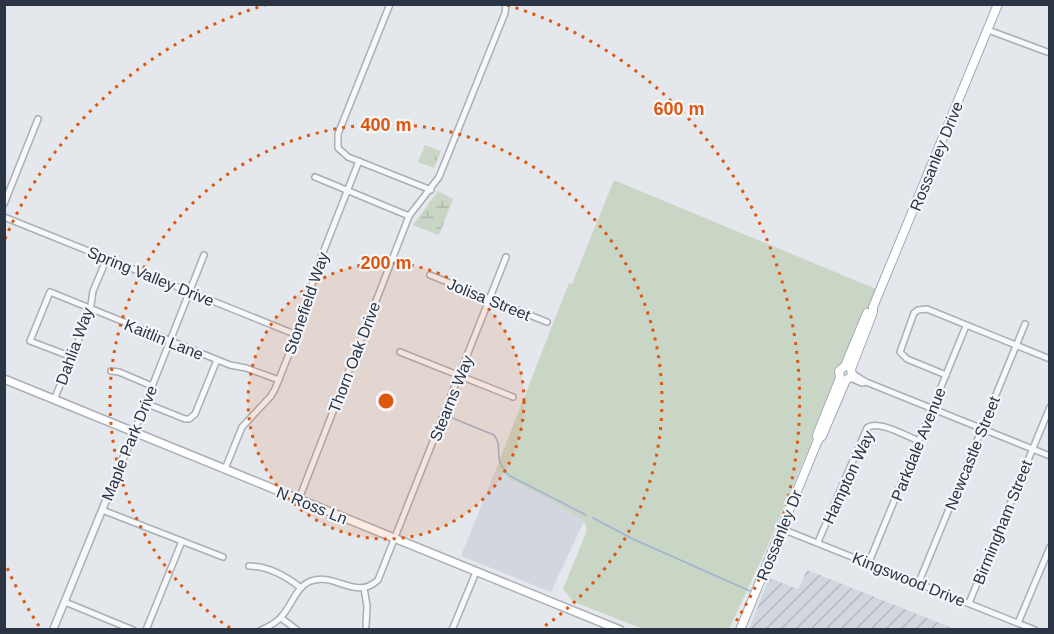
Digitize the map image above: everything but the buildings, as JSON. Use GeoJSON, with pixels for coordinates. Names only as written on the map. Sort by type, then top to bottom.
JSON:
{"type":"FeatureCollection","features":[{"type":"Feature","properties":{"kind":"main road","name":"Rossanley Drive"},"geometry":{"type":"LineString","coordinates":[[818,440],[817,435],[847,374],[998,4]]}},
{"type":"Feature","properties":{"kind":"main road","name":"N Ross Ln"},"geometry":{"type":"LineString","coordinates":[[4,379],[620,630]]}},
{"type":"Feature","properties":{"kind":"main road","name":"Rossanley Dr"},"geometry":{"type":"LineString","coordinates":[[740,630],[818,440]]}},
{"type":"Feature","properties":{"kind":"street"},"geometry":{"type":"LineString","coordinates":[[390,4],[338,134],[339,148],[348,157],[431,190]]}},
{"type":"Feature","properties":{"kind":"street","name":"Thorn Oak Drive"},"geometry":{"type":"LineString","coordinates":[[299,499],[410,216],[440,177],[505,13],[506,4]]}},
{"type":"Feature","properties":{"kind":"street"},"geometry":{"type":"LineString","coordinates":[[988,30],[1050,52]]}},
{"type":"Feature","properties":{"kind":"street"},"geometry":{"type":"LineString","coordinates":[[4,204],[38,119]]}},
{"type":"Feature","properties":{"kind":"street","name":"Stonefield Way"},"geometry":{"type":"LineString","coordinates":[[225,469],[242,427],[271,396],[279,380],[309,304],[313,278],[359,161]]}},
{"type":"Feature","properties":{"kind":"street"},"geometry":{"type":"LineString","coordinates":[[315,177],[410,216]]}},
{"type":"Feature","properties":{"kind":"street","name":"Spring Valley Drive"},"geometry":{"type":"LineString","coordinates":[[4,217],[297,335]]}},
{"type":"Feature","properties":{"kind":"street","name":"Maple Park Drive"},"geometry":{"type":"LineString","coordinates":[[53,630],[204,255]]}},
{"type":"Feature","properties":{"kind":"street","name":"Stearns Way"},"geometry":{"type":"LineString","coordinates":[[364,588],[378,580],[396,539],[506,257]]}},
{"type":"Feature","properties":{"kind":"street","name":"Dahlia Way"},"geometry":{"type":"LineString","coordinates":[[54,400],[90,309],[93,291],[106,258]]}},
{"type":"Feature","properties":{"kind":"street","name":"Jolisa Street"},"geometry":{"type":"LineString","coordinates":[[430,275],[547,322]]}},
{"type":"Feature","properties":{"kind":"street","name":"Kaitlin Lane"},"geometry":{"type":"LineString","coordinates":[[72,357],[30,340],[50,292],[217,360],[279,380]]}},
{"type":"Feature","properties":{"kind":"street"},"geometry":{"type":"LineString","coordinates":[[946,375],[903,356],[900,352],[914,313],[918,310],[927,309],[1050,359]]}},
{"type":"Feature","properties":{"kind":"street","name":"Newcastle Street"},"geometry":{"type":"LineString","coordinates":[[919,582],[1025,324]]}},
{"type":"Feature","properties":{"kind":"street","name":"Parkdale Avenue"},"geometry":{"type":"LineString","coordinates":[[869,562],[966,326]]}},
{"type":"Feature","properties":{"kind":"street"},"geometry":{"type":"LineString","coordinates":[[400,352],[513,397]]}},
{"type":"Feature","properties":{"kind":"street"},"geometry":{"type":"LineString","coordinates":[[145,403],[189,419],[195,414],[217,360]]}},
{"type":"Feature","properties":{"kind":"street"},"geometry":{"type":"LineString","coordinates":[[111,371],[119,372],[152,386]]}},
{"type":"Feature","properties":{"kind":"street"},"geometry":{"type":"LineString","coordinates":[[847,374],[1050,456]]}},
{"type":"Feature","properties":{"kind":"street","name":"Birmingham Street"},"geometry":{"type":"LineString","coordinates":[[969,603],[1050,408]]}},
{"type":"Feature","properties":{"kind":"street","name":"Hampton Way"},"geometry":{"type":"LineString","coordinates":[[818,542],[867,428],[878,424],[919,441]]}},
{"type":"Feature","properties":{"kind":"street"},"geometry":{"type":"LineString","coordinates":[[102,510],[223,558]]}},
{"type":"Feature","properties":{"kind":"street","name":"Kingswood Drive"},"geometry":{"type":"LineString","coordinates":[[782,529],[1035,630]]}},
{"type":"Feature","properties":{"kind":"street"},"geometry":{"type":"LineString","coordinates":[[146,630],[182,541]]}},
{"type":"Feature","properties":{"kind":"street"},"geometry":{"type":"LineString","coordinates":[[1018,623],[1050,547]]}},
{"type":"Feature","properties":{"kind":"street"},"geometry":{"type":"LineString","coordinates":[[249,566],[278,573],[301,588]]}},
{"type":"Feature","properties":{"kind":"street"},"geometry":{"type":"LineString","coordinates":[[452,630],[476,572]]}},
{"type":"Feature","properties":{"kind":"street"},"geometry":{"type":"LineString","coordinates":[[261,630],[281,618],[301,588],[310,581],[321,579],[350,587],[364,588],[367,606],[366,626]]}},
{"type":"Feature","properties":{"kind":"street"},"geometry":{"type":"LineString","coordinates":[[65,602],[133,630]]}},
{"type":"Feature","properties":{"kind":"street"},"geometry":{"type":"LineString","coordinates":[[281,618],[297,630]]}},
{"type":"Feature","properties":{"kind":"shaded area"},"geometry":{"type":"Polygon","coordinates":[[[496,469],[510,480],[550,500],[584,521],[551,592],[461,556],[496,469]]]}},
{"type":"Feature","properties":{"kind":"shaded area"},"geometry":{"type":"Polygon","coordinates":[[[807,570],[955,629],[749,629],[769,578],[798,589],[807,570]]]}},
{"type":"Feature","properties":{"kind":"green space"},"geometry":{"type":"Polygon","coordinates":[[[425,145],[441,151],[434,168],[418,162],[425,145]]]}},
{"type":"Feature","properties":{"kind":"green space"},"geometry":{"type":"Polygon","coordinates":[[[614,180],[876,289],[765,552],[729,629],[643,629],[574,602],[563,589],[587,530],[584,521],[550,500],[510,480],[496,469],[569,283],[572,284],[614,180]]]}},
{"type":"Feature","properties":{"kind":"green space"},"geometry":{"type":"Polygon","coordinates":[[[438,191],[453,199],[439,235],[413,225],[438,191]]]}},
{"type":"Feature","properties":{"kind":"waterway"},"geometry":{"type":"LineString","coordinates":[[450,417],[494,435],[501,464],[510,476],[586,515]]}},
{"type":"Feature","properties":{"kind":"waterway"},"geometry":{"type":"LineString","coordinates":[[593,518],[633,539],[750,591]]}}]}
